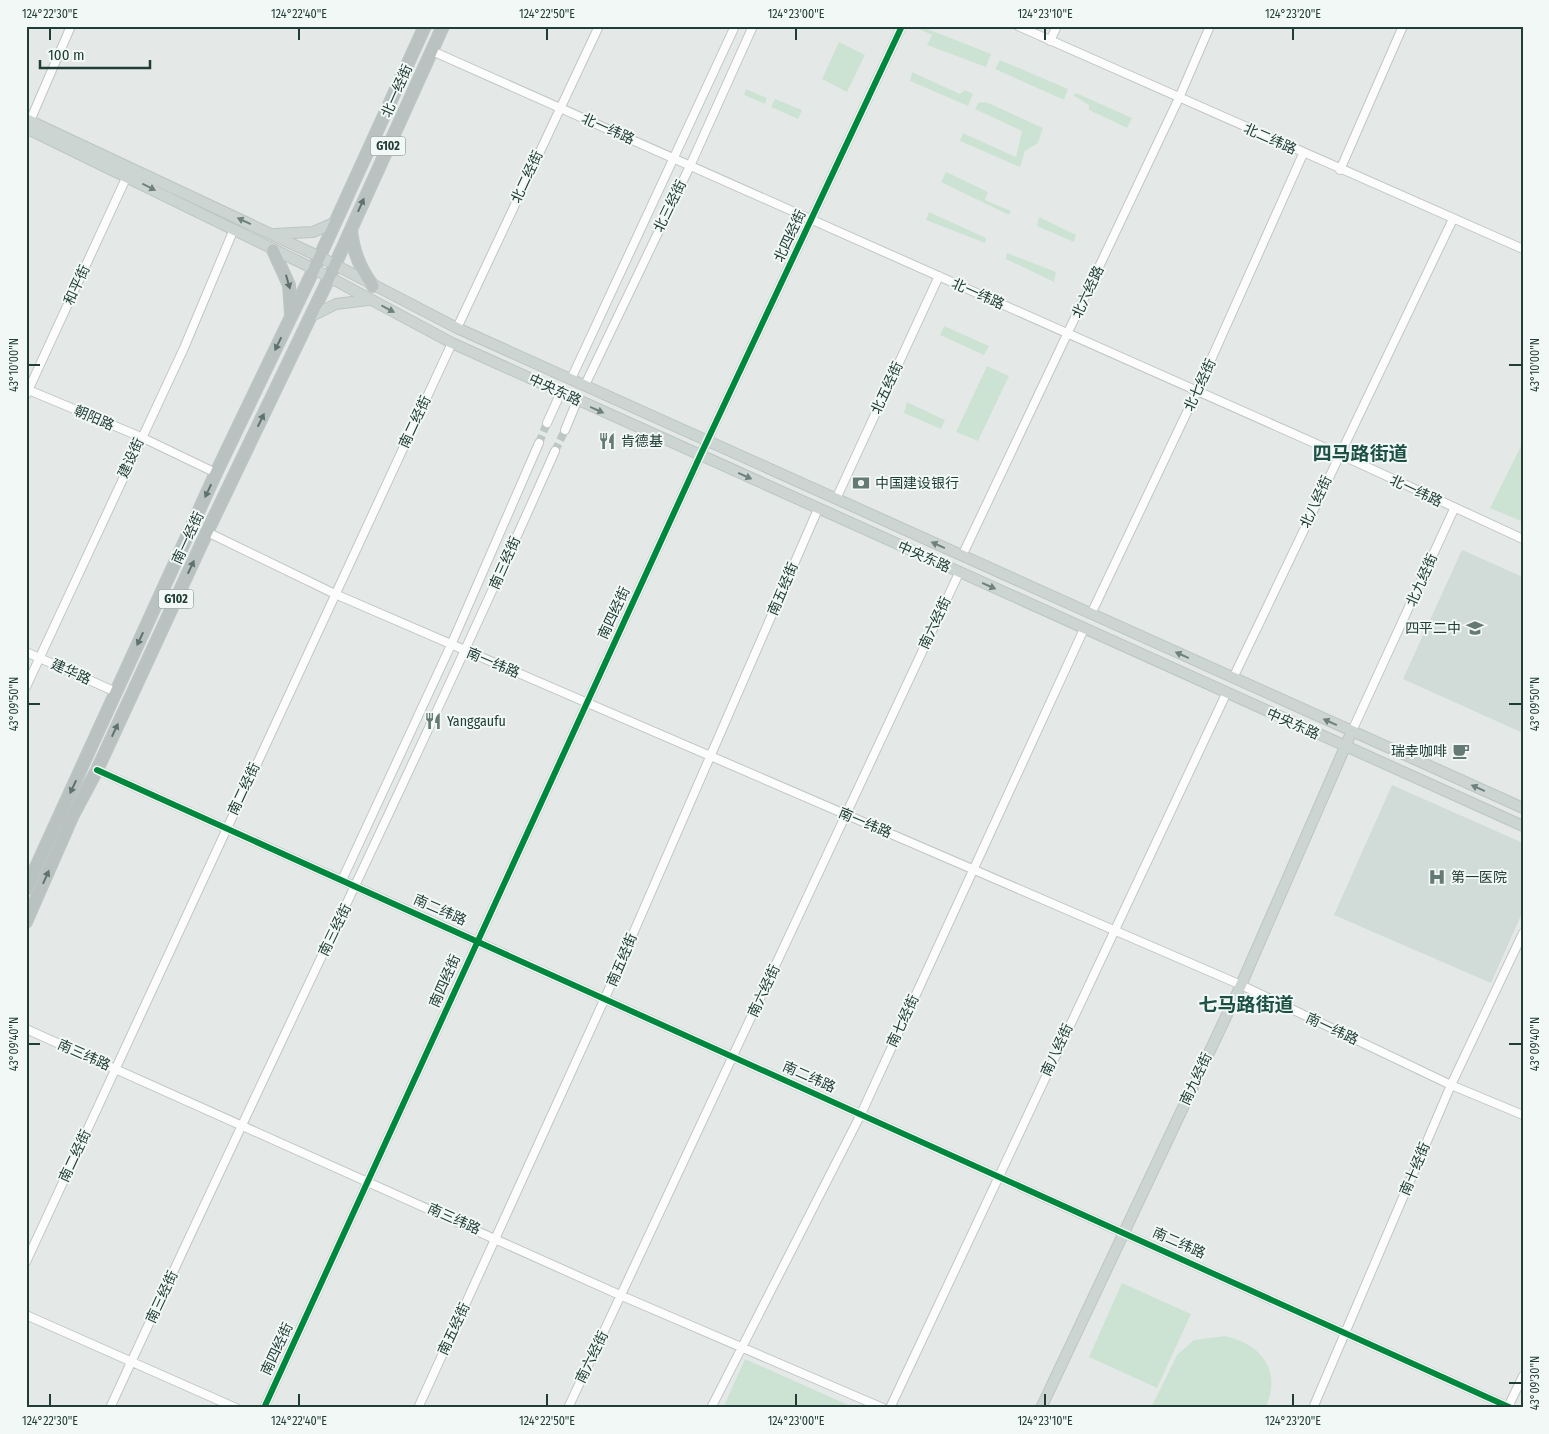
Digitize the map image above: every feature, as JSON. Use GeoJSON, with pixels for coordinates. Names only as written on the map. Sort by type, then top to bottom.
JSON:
{"type":"FeatureCollection","features":[{"type":"Feature","properties":{"kind":"highway","name":"北一经街"},"geometry":{"type":"LineString","coordinates":[[314,269],[426,26]]}},
{"type":"Feature","properties":{"kind":"highway","name":"北一经街"},"geometry":{"type":"LineString","coordinates":[[329,278],[443,26]]}},
{"type":"Feature","properties":{"kind":"highway"},"geometry":{"type":"LineString","coordinates":[[351,229],[355,256],[363,273],[373,286]]}},
{"type":"Feature","properties":{"kind":"highway"},"geometry":{"type":"LineString","coordinates":[[273,250],[289,285],[291,318]]}},
{"type":"Feature","properties":{"kind":"highway","name":"南一经街"},"geometry":{"type":"LineString","coordinates":[[26,889],[216,473],[314,269]]}},
{"type":"Feature","properties":{"kind":"highway","name":"南一经街"},"geometry":{"type":"LineString","coordinates":[[26,922],[73,815],[97,770],[207,532],[329,278]]}},
{"type":"Feature","properties":{"kind":"main road","name":"中央东路"},"geometry":{"type":"LineString","coordinates":[[28,123],[127,176],[314,269],[452,344],[1226,694],[1523,826]]}},
{"type":"Feature","properties":{"kind":"main road","name":"中央东路"},"geometry":{"type":"LineString","coordinates":[[28,123],[320,257],[334,266],[457,328],[1523,808]]}},
{"type":"Feature","properties":{"kind":"main road"},"geometry":{"type":"LineString","coordinates":[[271,234],[313,232],[336,222]]}},
{"type":"Feature","properties":{"kind":"main road"},"geometry":{"type":"LineString","coordinates":[[310,317],[336,304],[370,300]]}},
{"type":"Feature","properties":{"kind":"main road","name":"南九经街"},"geometry":{"type":"LineString","coordinates":[[1041,1408],[1240,985],[1352,731]]}},
{"type":"Feature","properties":{"kind":"street"},"geometry":{"type":"LineString","coordinates":[[28,123],[70,26]]}},
{"type":"Feature","properties":{"kind":"street","name":"北二经街"},"geometry":{"type":"LineString","coordinates":[[457,328],[599,26]]}},
{"type":"Feature","properties":{"kind":"street"},"geometry":{"type":"LineString","coordinates":[[572,379],[735,26]]}},
{"type":"Feature","properties":{"kind":"street","name":"北三经街"},"geometry":{"type":"LineString","coordinates":[[584,385],[690,166],[753,26]]}},
{"type":"Feature","properties":{"kind":"street","name":"北四经街"},"geometry":{"type":"LineString","coordinates":[[700,456],[902,26]]}},
{"type":"Feature","properties":{"kind":"street","name":"北二纬路"},"geometry":{"type":"LineString","coordinates":[[1018,26],[1303,154],[1523,249]]}},
{"type":"Feature","properties":{"kind":"street"},"geometry":{"type":"LineString","coordinates":[[1050,41],[1057,26]]}},
{"type":"Feature","properties":{"kind":"street","name":"北六经路"},"geometry":{"type":"LineString","coordinates":[[962,556],[1179,98],[1210,26]]}},
{"type":"Feature","properties":{"kind":"street"},"geometry":{"type":"LineString","coordinates":[[1340,170],[1403,26]]}},
{"type":"Feature","properties":{"kind":"street","name":"北一纬路"},"geometry":{"type":"LineString","coordinates":[[432,51],[1339,454],[1454,509],[1523,539]]}},
{"type":"Feature","properties":{"kind":"street","name":"北七经街"},"geometry":{"type":"LineString","coordinates":[[1091,614],[1197,391],[1303,154]]}},
{"type":"Feature","properties":{"kind":"street","name":"和平街"},"geometry":{"type":"LineString","coordinates":[[27,391],[127,176]]}},
{"type":"Feature","properties":{"kind":"street","name":"北八经街"},"geometry":{"type":"LineString","coordinates":[[1233,678],[1453,219]]}},
{"type":"Feature","properties":{"kind":"street","name":"建设街"},"geometry":{"type":"LineString","coordinates":[[26,687],[184,348],[234,229]]}},
{"type":"Feature","properties":{"kind":"street","name":"北五经街"},"geometry":{"type":"LineString","coordinates":[[836,499],[939,276]]}},
{"type":"Feature","properties":{"kind":"street","name":"南二经街"},"geometry":{"type":"LineString","coordinates":[[26,1262],[452,344]]}},
{"type":"Feature","properties":{"kind":"street","name":"朝阳路"},"geometry":{"type":"LineString","coordinates":[[27,391],[141,437],[216,473]]}},
{"type":"Feature","properties":{"kind":"street"},"geometry":{"type":"LineString","coordinates":[[548,423],[561,392]]}},
{"type":"Feature","properties":{"kind":"street"},"geometry":{"type":"LineString","coordinates":[[565,430],[577,401]]}},
{"type":"Feature","properties":{"kind":"street"},"geometry":{"type":"LineString","coordinates":[[342,880],[451,645],[539,443]]}},
{"type":"Feature","properties":{"kind":"street","name":"南三经街"},"geometry":{"type":"LineString","coordinates":[[110,1408],[241,1125],[466,652],[555,451]]}},
{"type":"Feature","properties":{"kind":"street","name":"南四经街"},"geometry":{"type":"LineString","coordinates":[[264,1408],[700,456]]}},
{"type":"Feature","properties":{"kind":"street","name":"南五经街"},"geometry":{"type":"LineString","coordinates":[[418,1408],[605,998],[818,509]]}},
{"type":"Feature","properties":{"kind":"street","name":"北九经街"},"geometry":{"type":"LineString","coordinates":[[1352,731],[1454,509]]}},
{"type":"Feature","properties":{"kind":"street","name":"南一纬路"},"geometry":{"type":"LineString","coordinates":[[207,532],[335,594],[1240,985],[1451,1085],[1523,1115]]}},
{"type":"Feature","properties":{"kind":"street","name":"南六经街"},"geometry":{"type":"LineString","coordinates":[[568,1408],[734,1056],[844,814],[959,573]]}},
{"type":"Feature","properties":{"kind":"street","name":"南七经街"},"geometry":{"type":"LineString","coordinates":[[711,1408],[861,1114],[1084,629]]}},
{"type":"Feature","properties":{"kind":"street","name":"建华路"},"geometry":{"type":"LineString","coordinates":[[26,652],[116,692]]}},
{"type":"Feature","properties":{"kind":"street","name":"南八经街"},"geometry":{"type":"LineString","coordinates":[[890,1408],[1226,694]]}},
{"type":"Feature","properties":{"kind":"street","name":"南二纬路"},"geometry":{"type":"LineString","coordinates":[[97,770],[1510,1407]]}},
{"type":"Feature","properties":{"kind":"street","name":"南十经街"},"geometry":{"type":"LineString","coordinates":[[1313,1408],[1451,1085],[1523,933]]}},
{"type":"Feature","properties":{"kind":"street","name":"南三纬路"},"geometry":{"type":"LineString","coordinates":[[26,1029],[622,1296],[883,1408]]}},
{"type":"Feature","properties":{"kind":"street"},"geometry":{"type":"LineString","coordinates":[[26,1315],[236,1408]]}},
{"type":"Feature","properties":{"kind":"street"},"geometry":{"type":"LineString","coordinates":[[1510,1407],[1523,1376]]}},
{"type":"Feature","properties":{"kind":"shaded area","name":"四平二中"},"geometry":{"type":"Polygon","coordinates":[[[1462,550],[1523,577],[1523,733],[1403,679],[1462,550]]]}},
{"type":"Feature","properties":{"kind":"shaded area","name":"第一医院"},"geometry":{"type":"Polygon","coordinates":[[[1392,785],[1523,843],[1523,911],[1491,983],[1334,915],[1392,785]]]}},
{"type":"Feature","properties":{"kind":"green space"},"geometry":{"type":"Polygon","coordinates":[[[920,26],[991,54],[986,67],[927,45],[932,35],[919,29],[920,26]]]}},
{"type":"Feature","properties":{"kind":"green space"},"geometry":{"type":"Polygon","coordinates":[[[839,42],[865,55],[847,92],[822,79],[839,42]]]}},
{"type":"Feature","properties":{"kind":"green space"},"geometry":{"type":"Polygon","coordinates":[[[1000,60],[1068,89],[1064,100],[995,69],[1000,60]]]}},
{"type":"Feature","properties":{"kind":"green space"},"geometry":{"type":"Polygon","coordinates":[[[912,72],[960,94],[965,90],[973,94],[968,106],[910,81],[912,72]]]}},
{"type":"Feature","properties":{"kind":"green space"},"geometry":{"type":"Polygon","coordinates":[[[746,89],[767,98],[765,104],[744,95],[746,89]]]}},
{"type":"Feature","properties":{"kind":"green space"},"geometry":{"type":"Polygon","coordinates":[[[1076,93],[1132,118],[1127,128],[1089,110],[1089,105],[1073,95],[1076,93]]]}},
{"type":"Feature","properties":{"kind":"green space"},"geometry":{"type":"Polygon","coordinates":[[[775,99],[802,110],[798,119],[771,107],[775,99]]]}},
{"type":"Feature","properties":{"kind":"green space"},"geometry":{"type":"Polygon","coordinates":[[[986,102],[1043,128],[1038,143],[1025,151],[1020,167],[960,141],[963,133],[1016,157],[1022,131],[975,109],[978,103],[986,102]]]}},
{"type":"Feature","properties":{"kind":"green space"},"geometry":{"type":"Polygon","coordinates":[[[946,172],[988,192],[985,200],[1011,211],[1009,215],[941,182],[946,172]]]}},
{"type":"Feature","properties":{"kind":"green space"},"geometry":{"type":"Polygon","coordinates":[[[929,212],[986,238],[985,243],[926,220],[929,212]]]}},
{"type":"Feature","properties":{"kind":"green space"},"geometry":{"type":"Polygon","coordinates":[[[1039,217],[1076,235],[1074,242],[1037,226],[1039,217]]]}},
{"type":"Feature","properties":{"kind":"green space"},"geometry":{"type":"Polygon","coordinates":[[[1007,253],[1056,272],[1054,282],[1006,259],[1007,253]]]}},
{"type":"Feature","properties":{"kind":"green space"},"geometry":{"type":"Polygon","coordinates":[[[944,326],[989,346],[984,355],[940,335],[944,326]]]}},
{"type":"Feature","properties":{"kind":"green space"},"geometry":{"type":"Polygon","coordinates":[[[987,366],[1009,376],[978,441],[956,432],[987,366]]]}},
{"type":"Feature","properties":{"kind":"green space"},"geometry":{"type":"Polygon","coordinates":[[[907,402],[945,420],[941,429],[904,413],[907,402]]]}},
{"type":"Feature","properties":{"kind":"green space"},"geometry":{"type":"Polygon","coordinates":[[[1523,442],[1523,522],[1490,508],[1523,442]]]}},
{"type":"Feature","properties":{"kind":"green space"},"geometry":{"type":"Polygon","coordinates":[[[1122,1283],[1191,1314],[1157,1388],[1089,1357],[1122,1283]]]}},
{"type":"Feature","properties":{"kind":"green space"},"geometry":{"type":"Polygon","coordinates":[[[1225,1336],[1252,1347],[1265,1360],[1271,1378],[1271,1391],[1266,1408],[1151,1408],[1177,1355],[1194,1340],[1225,1336]]]}},
{"type":"Feature","properties":{"kind":"green space"},"geometry":{"type":"Polygon","coordinates":[[[745,1359],[855,1408],[723,1408],[745,1359]]]}},
{"type":"Feature","properties":{"kind":"tunnel"},"geometry":{"type":"LineString","coordinates":[[539,443],[547,423]]}},
{"type":"Feature","properties":{"kind":"tunnel"},"geometry":{"type":"LineString","coordinates":[[555,451],[565,430]]}},
{"type":"Feature","properties":{"kind":"cycle path"},"geometry":{"type":"LineString","coordinates":[[264,1408],[700,456],[902,26]]}},
{"type":"Feature","properties":{"kind":"cycle path"},"geometry":{"type":"LineString","coordinates":[[97,770],[1511,1408]]}},
{"type":"Feature","properties":{"kind":"place","name":"肯德基"},"geometry":{"type":"Point","coordinates":[607,441]}},
{"type":"Feature","properties":{"kind":"place","name":"中国建设银行"},"geometry":{"type":"Point","coordinates":[861,483]}},
{"type":"Feature","properties":{"kind":"place","name":"四平二中"},"geometry":{"type":"Point","coordinates":[1475,628]}},
{"type":"Feature","properties":{"kind":"place","name":"Yanggaufu"},"geometry":{"type":"Point","coordinates":[433,721]}},
{"type":"Feature","properties":{"kind":"place","name":"瑞幸咖啡"},"geometry":{"type":"Point","coordinates":[1461,751]}},
{"type":"Feature","properties":{"kind":"place","name":"第一医院"},"geometry":{"type":"Point","coordinates":[1437,877]}},
{"type":"Feature","properties":{"kind":"district","name":"四马路街道"},"geometry":{"type":"Point","coordinates":[1360,453]}},
{"type":"Feature","properties":{"kind":"district","name":"七马路街道"},"geometry":{"type":"Point","coordinates":[1246,1004]}}]}
